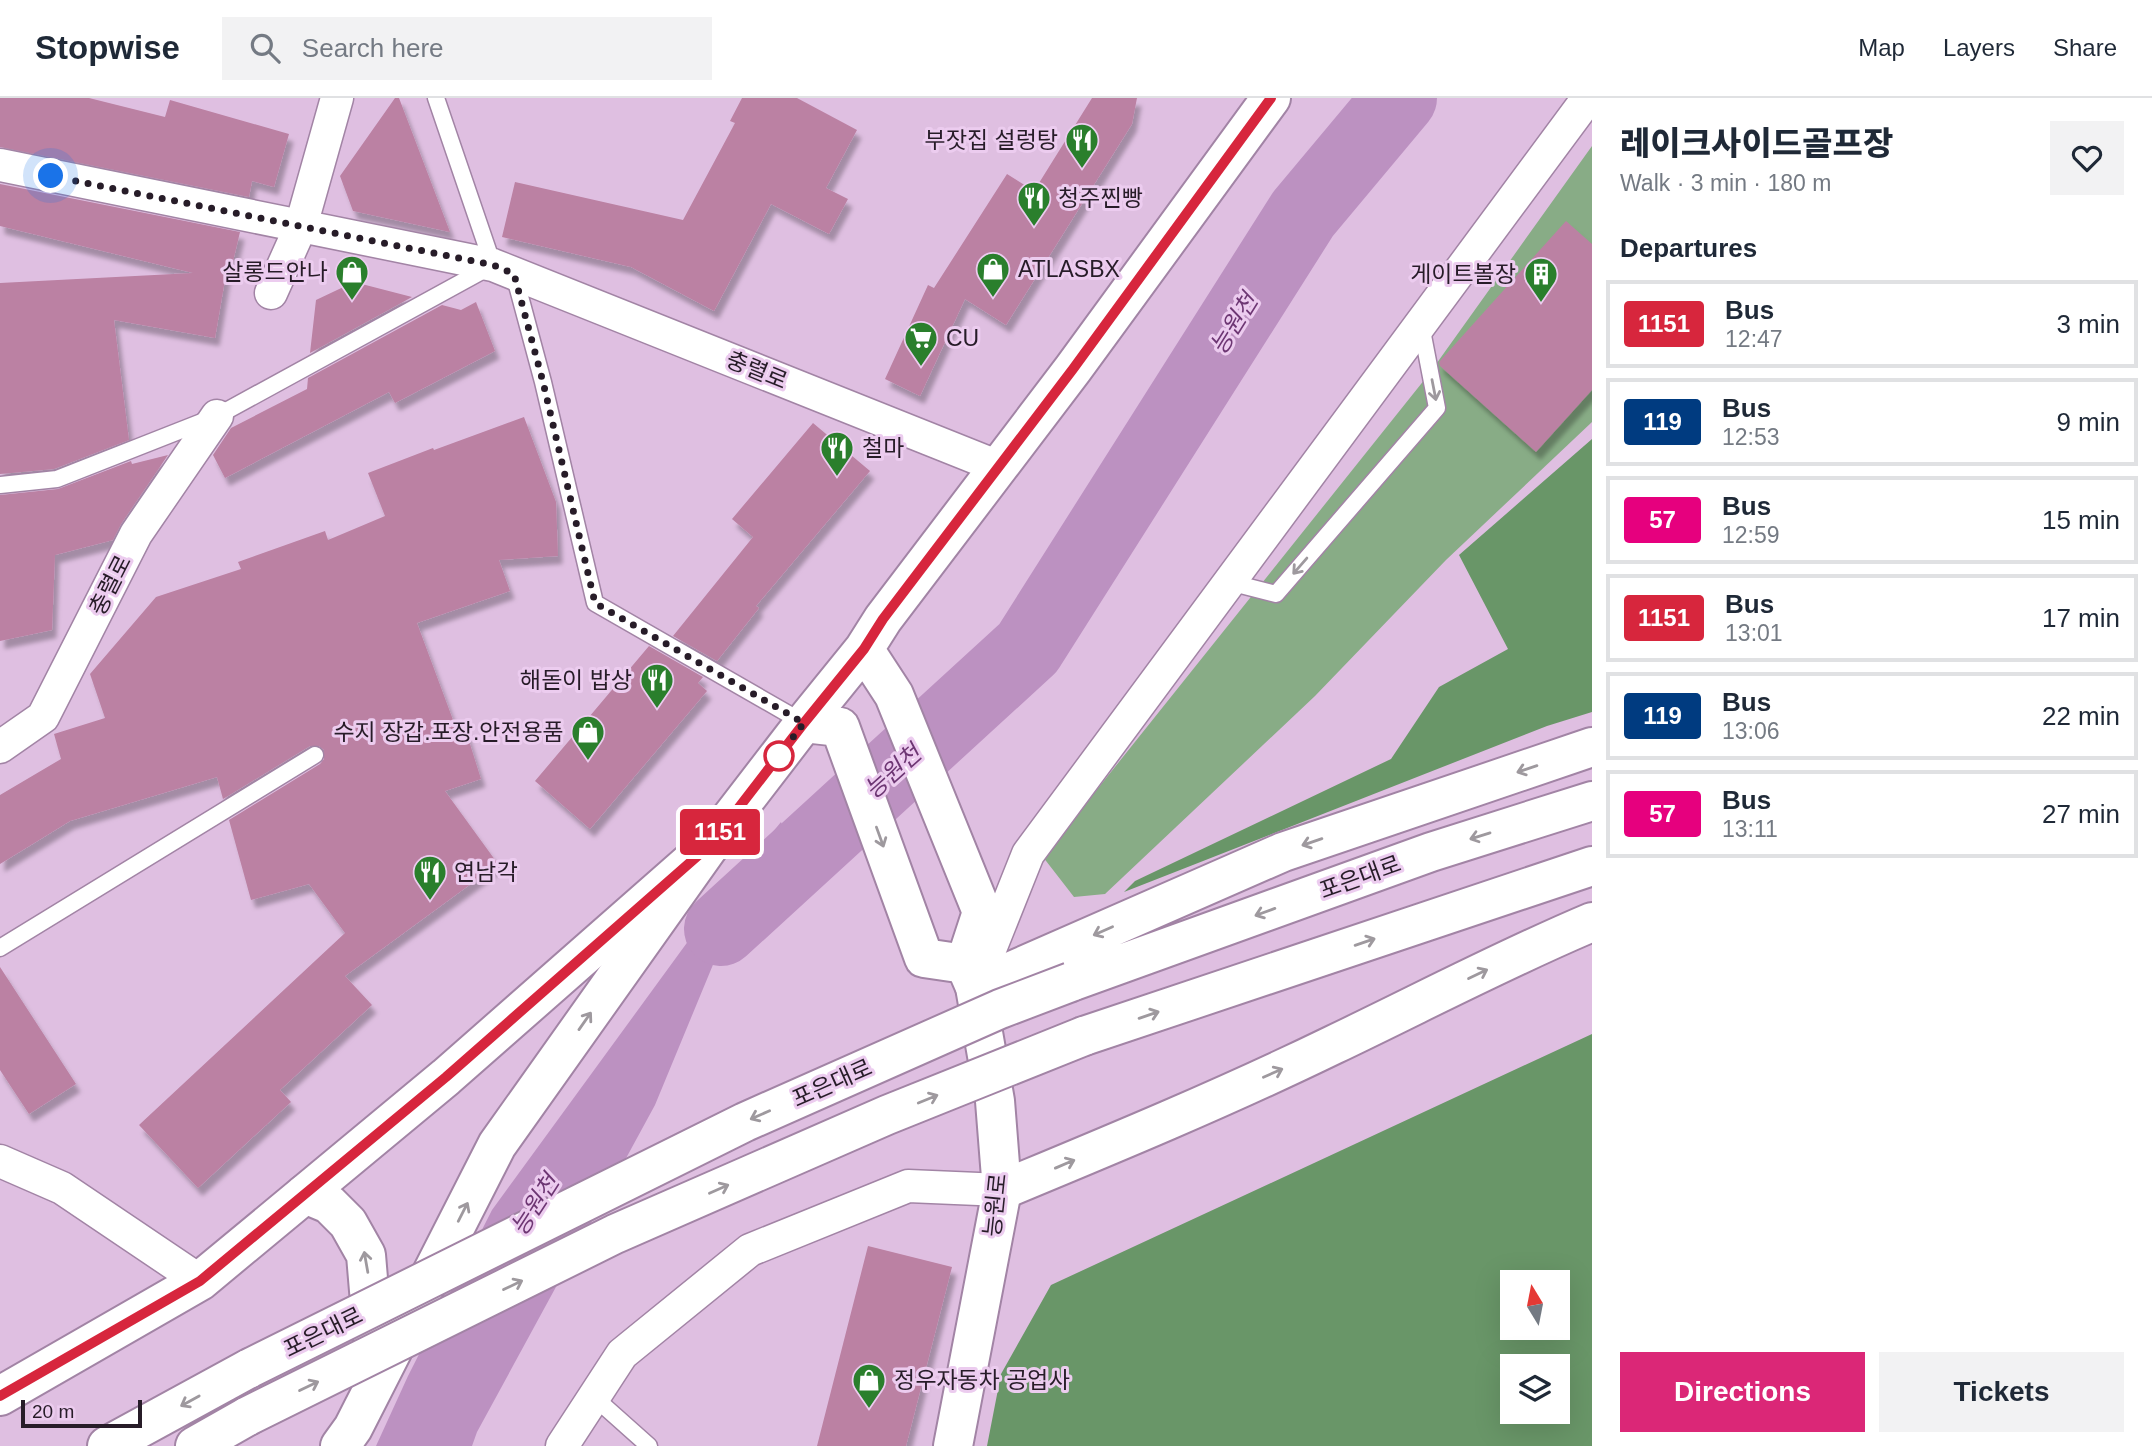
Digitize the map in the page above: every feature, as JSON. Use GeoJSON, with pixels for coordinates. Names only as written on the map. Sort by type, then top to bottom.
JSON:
{"type":"FeatureCollection","features":[{"type":"Feature","properties":{"kind":"main road"},"geometry":{"type":"LineString","coordinates":[[0,1396],[200,1281],[446,1077],[710,845],[822,725],[883,619],[999,467],[1271,98]]}},
{"type":"Feature","properties":{"kind":"main road","name":"능원로"},"geometry":{"type":"LineString","coordinates":[[864,649],[894,695],[982,912],[970,976],[995,1101],[1002,1190],[953,1446]]}},
{"type":"Feature","properties":{"kind":"main road"},"geometry":{"type":"LineString","coordinates":[[822,725],[924,958],[970,976],[1283,852],[1592,747]]}},
{"type":"Feature","properties":{"kind":"main road","name":"포은대로"},"geometry":{"type":"LineString","coordinates":[[107,1446],[250,1368],[745,1122],[1000,1009],[1431,852],[1592,801]]}},
{"type":"Feature","properties":{"kind":"main road"},"geometry":{"type":"LineString","coordinates":[[340,1446],[353,1428],[497,1145],[710,845]]}},
{"type":"Feature","properties":{"kind":"main road"},"geometry":{"type":"LineString","coordinates":[[195,1446],[248,1416],[615,1234],[887,1115],[1084,1036],[1592,866]]}},
{"type":"Feature","properties":{"kind":"main road"},"geometry":{"type":"LineString","coordinates":[[1002,1190],[1149,1129],[1319,1052],[1536,945],[1592,922]]}},
{"type":"Feature","properties":{"kind":"main road"},"geometry":{"type":"LineString","coordinates":[[305,1194],[329,1205],[348,1223],[366,1255],[373,1333],[366,1403]]}},
{"type":"Feature","properties":{"kind":"street"},"geometry":{"type":"LineString","coordinates":[[271,293],[301,226],[337,98]]}},
{"type":"Feature","properties":{"kind":"street"},"geometry":{"type":"LineString","coordinates":[[970,976],[1028,854],[1588,98]]}},
{"type":"Feature","properties":{"kind":"street","name":"충렬로"},"geometry":{"type":"LineString","coordinates":[[0,166],[504,270],[999,467]]}},
{"type":"Feature","properties":{"kind":"street","name":"충렬로"},"geometry":{"type":"LineString","coordinates":[[0,747],[43,717],[136,534],[217,416]]}},
{"type":"Feature","properties":{"kind":"street"},"geometry":{"type":"LineString","coordinates":[[0,1161],[62,1188],[200,1281]]}},
{"type":"Feature","properties":{"kind":"street"},"geometry":{"type":"LineString","coordinates":[[562,1446],[622,1354],[750,1250],[908,1186],[1002,1190]]}},
{"type":"Feature","properties":{"kind":"lane"},"geometry":{"type":"LineString","coordinates":[[436,98],[504,270],[543,382],[595,603],[822,725]]}},
{"type":"Feature","properties":{"kind":"lane","name":"충렬로"},"geometry":{"type":"LineString","coordinates":[[0,485],[57,479],[217,416],[504,270]]}},
{"type":"Feature","properties":{"kind":"lane"},"geometry":{"type":"LineString","coordinates":[[1229,582],[1276,594],[1437,408],[1421,323]]}},
{"type":"Feature","properties":{"kind":"lane"},"geometry":{"type":"LineString","coordinates":[[0,948],[315,755]]}},
{"type":"Feature","properties":{"kind":"lane"},"geometry":{"type":"LineString","coordinates":[[594,1397],[649,1446]]}},
{"type":"Feature","properties":{"kind":"green space"},"geometry":{"type":"Polygon","coordinates":[[[1592,146],[1592,422],[1446,560],[1315,696],[1105,894],[1074,897],[1043,857],[1429,374],[1592,146]]]}},
{"type":"Feature","properties":{"kind":"green space"},"geometry":{"type":"Polygon","coordinates":[[[1592,439],[1592,712],[1547,726],[1124,892],[1135,881],[1391,759],[1439,687],[1508,649],[1459,555],[1592,439]]]}},
{"type":"Feature","properties":{"kind":"green space"},"geometry":{"type":"Polygon","coordinates":[[[1592,1034],[1592,1446],[987,1446],[1001,1374],[1051,1285],[1592,1034]]]}},
{"type":"Feature","properties":{"kind":"water"},"geometry":{"type":"Polygon","coordinates":[[[781,822],[808,896],[717,955],[655,1105],[477,1432],[472,1446],[376,1446],[408,1376],[492,1210],[724,892],[781,822]]]}},
{"type":"Feature","properties":{"kind":"building"},"geometry":{"type":"Polygon","coordinates":[[[0,98],[89,98],[165,117],[170,100],[289,134],[274,187],[252,181],[249,197],[0,147],[0,98]]]}},
{"type":"Feature","properties":{"kind":"building"},"geometry":{"type":"Polygon","coordinates":[[[395,98],[399,98],[450,232],[353,211],[340,176],[395,98]]]}},
{"type":"Feature","properties":{"kind":"building"},"geometry":{"type":"Polygon","coordinates":[[[742,98],[797,98],[857,130],[826,188],[848,199],[829,234],[771,204],[714,311],[631,267],[502,237],[515,182],[683,220],[735,123],[730,121],[742,98]]]}},
{"type":"Feature","properties":{"kind":"building"},"geometry":{"type":"Polygon","coordinates":[[[1092,98],[1137,98],[1132,124],[1006,325],[965,299],[920,396],[885,379],[928,285],[934,288],[1007,174],[1034,191],[1092,98]]]}},
{"type":"Feature","properties":{"kind":"building"},"geometry":{"type":"Polygon","coordinates":[[[0,184],[240,232],[230,274],[226,274],[215,338],[114,320],[129,440],[54,469],[0,474],[0,283],[193,273],[0,226],[0,184]]]}},
{"type":"Feature","properties":{"kind":"building","name":"게이트볼장"},"geometry":{"type":"Polygon","coordinates":[[[1566,221],[1592,244],[1592,390],[1536,452],[1440,366],[1439,362],[1566,221]]]}},
{"type":"Feature","properties":{"kind":"building"},"geometry":{"type":"Polygon","coordinates":[[[354,282],[412,297],[310,353],[316,300],[354,282]]]}},
{"type":"Feature","properties":{"kind":"building"},"geometry":{"type":"Polygon","coordinates":[[[476,302],[495,351],[395,403],[389,392],[225,478],[213,455],[231,428],[307,389],[308,378],[442,305],[461,310],[476,302]]]}},
{"type":"Feature","properties":{"kind":"building"},"geometry":{"type":"Polygon","coordinates":[[[524,417],[556,502],[558,556],[499,560],[510,591],[417,623],[456,728],[464,725],[481,779],[445,791],[498,864],[345,976],[372,1005],[280,1090],[291,1102],[198,1188],[139,1125],[345,933],[309,884],[251,900],[229,820],[320,764],[324,759],[324,750],[319,746],[310,746],[223,799],[217,777],[70,821],[0,864],[0,795],[61,759],[54,734],[105,718],[90,674],[156,597],[241,569],[238,562],[325,531],[328,540],[385,516],[368,473],[524,417]]]}},
{"type":"Feature","properties":{"kind":"building"},"geometry":{"type":"Polygon","coordinates":[[[813,423],[870,471],[756,606],[759,608],[717,661],[673,636],[753,537],[732,519],[813,423]]]}},
{"type":"Feature","properties":{"kind":"building"},"geometry":{"type":"Polygon","coordinates":[[[168,455],[113,540],[55,555],[52,630],[0,641],[0,495],[58,489],[131,461],[132,464],[168,455]]]}},
{"type":"Feature","properties":{"kind":"building"},"geometry":{"type":"Polygon","coordinates":[[[649,646],[703,677],[698,683],[707,691],[590,829],[535,781],[649,646]]]}},
{"type":"Feature","properties":{"kind":"building"},"geometry":{"type":"Polygon","coordinates":[[[0,967],[76,1084],[29,1114],[0,1070],[0,967]]]}},
{"type":"Feature","properties":{"kind":"building"},"geometry":{"type":"Polygon","coordinates":[[[868,1246],[952,1267],[906,1446],[817,1446],[868,1246]]]}},
{"type":"Feature","properties":{"kind":"waterway","name":"능원천"},"geometry":{"type":"LineString","coordinates":[[721,929],[1028,648],[1303,214],[1400,98]]}},
{"type":"Feature","properties":{"kind":"bus line","name":"1151"},"geometry":{"type":"LineString","coordinates":[[0,1396],[200,1281],[446,1077],[710,845],[864,649],[883,619],[1073,369],[1271,98]]}},
{"type":"Feature","properties":{"kind":"place","name":"부잣집 설렁탕"},"geometry":{"type":"Point","coordinates":[1082,170]}},
{"type":"Feature","properties":{"kind":"place","name":"청주찐빵"},"geometry":{"type":"Point","coordinates":[1034,228]}},
{"type":"Feature","properties":{"kind":"place","name":"ATLASBX"},"geometry":{"type":"Point","coordinates":[993,299]}},
{"type":"Feature","properties":{"kind":"place","name":"살롱드안나"},"geometry":{"type":"Point","coordinates":[352,302]}},
{"type":"Feature","properties":{"kind":"place","name":"게이트볼장"},"geometry":{"type":"Point","coordinates":[1541,304]}},
{"type":"Feature","properties":{"kind":"place","name":"CU"},"geometry":{"type":"Point","coordinates":[921,368]}},
{"type":"Feature","properties":{"kind":"place","name":"철마"},"geometry":{"type":"Point","coordinates":[837,478]}},
{"type":"Feature","properties":{"kind":"place","name":"해돋이 밥상"},"geometry":{"type":"Point","coordinates":[657,710]}},
{"type":"Feature","properties":{"kind":"place","name":"수지 장갑.포장.안전용품"},"geometry":{"type":"Point","coordinates":[588,762]}},
{"type":"Feature","properties":{"kind":"place","name":"연남각"},"geometry":{"type":"Point","coordinates":[430,902]}},
{"type":"Feature","properties":{"kind":"place","name":"정우자동차 공업사"},"geometry":{"type":"Point","coordinates":[869,1410]}},
{"type":"Feature","properties":{"kind":"route"},"geometry":{"type":"LineString","coordinates":[[51,176],[493,265],[514,274],[543,382],[595,603],[804,723],[774,762],[779,756]]}}]}
